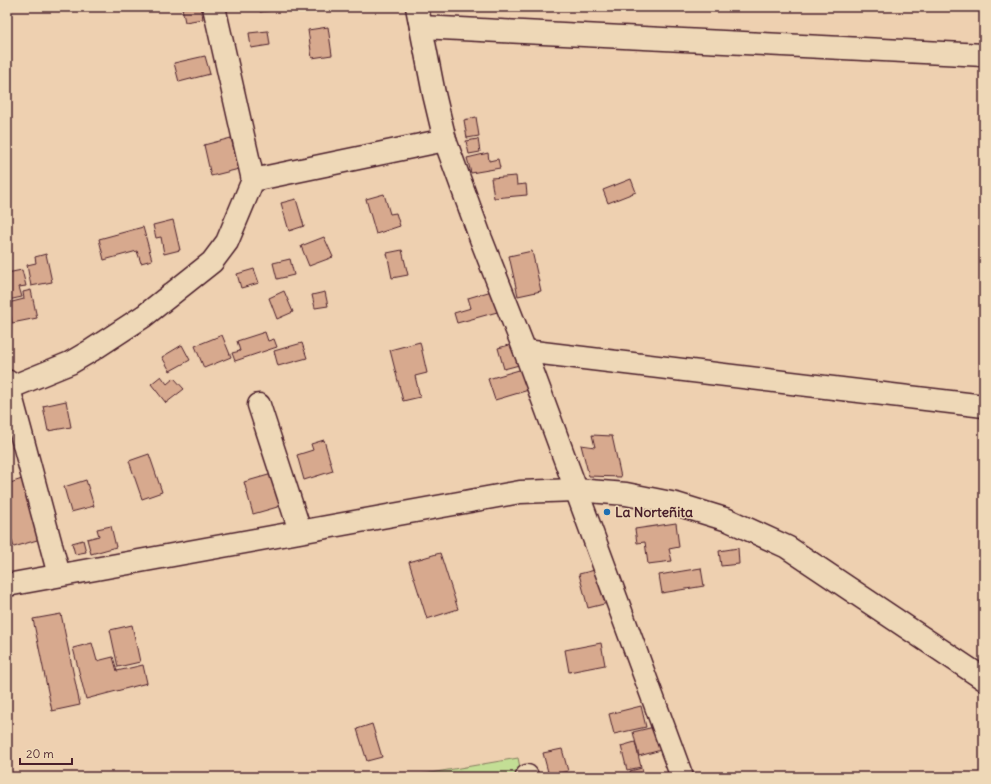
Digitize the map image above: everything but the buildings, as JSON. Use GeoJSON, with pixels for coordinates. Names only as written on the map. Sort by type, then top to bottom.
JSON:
{"type":"FeatureCollection","features":[{"type":"Feature","properties":{"kind":"street"},"geometry":{"type":"LineString","coordinates":[[59,575],[8,385],[70,363],[92,350],[144,316],[212,262],[227,242],[253,180],[214,7]]}},
{"type":"Feature","properties":{"kind":"street"},"geometry":{"type":"LineString","coordinates":[[682,777],[525,351],[481,240],[445,140],[434,94],[419,17],[984,56]]}},
{"type":"Feature","properties":{"kind":"street"},"geometry":{"type":"LineString","coordinates":[[253,180],[445,140]]}},
{"type":"Feature","properties":{"kind":"street"},"geometry":{"type":"LineString","coordinates":[[525,351],[984,406]]}},
{"type":"Feature","properties":{"kind":"street"},"geometry":{"type":"LineString","coordinates":[[259,405],[300,531]]}},
{"type":"Feature","properties":{"kind":"street"},"geometry":{"type":"LineString","coordinates":[[7,585],[520,492],[576,490],[626,494],[676,504],[728,520],[787,547],[984,679]]}},
{"type":"Feature","properties":{"kind":"green space"},"geometry":{"type":"Polygon","coordinates":[[[518,758],[522,777],[407,777],[518,758]]]}},
{"type":"Feature","properties":{"kind":"place","name":"La Norteñita"},"geometry":{"type":"Point","coordinates":[607,512]}}]}
